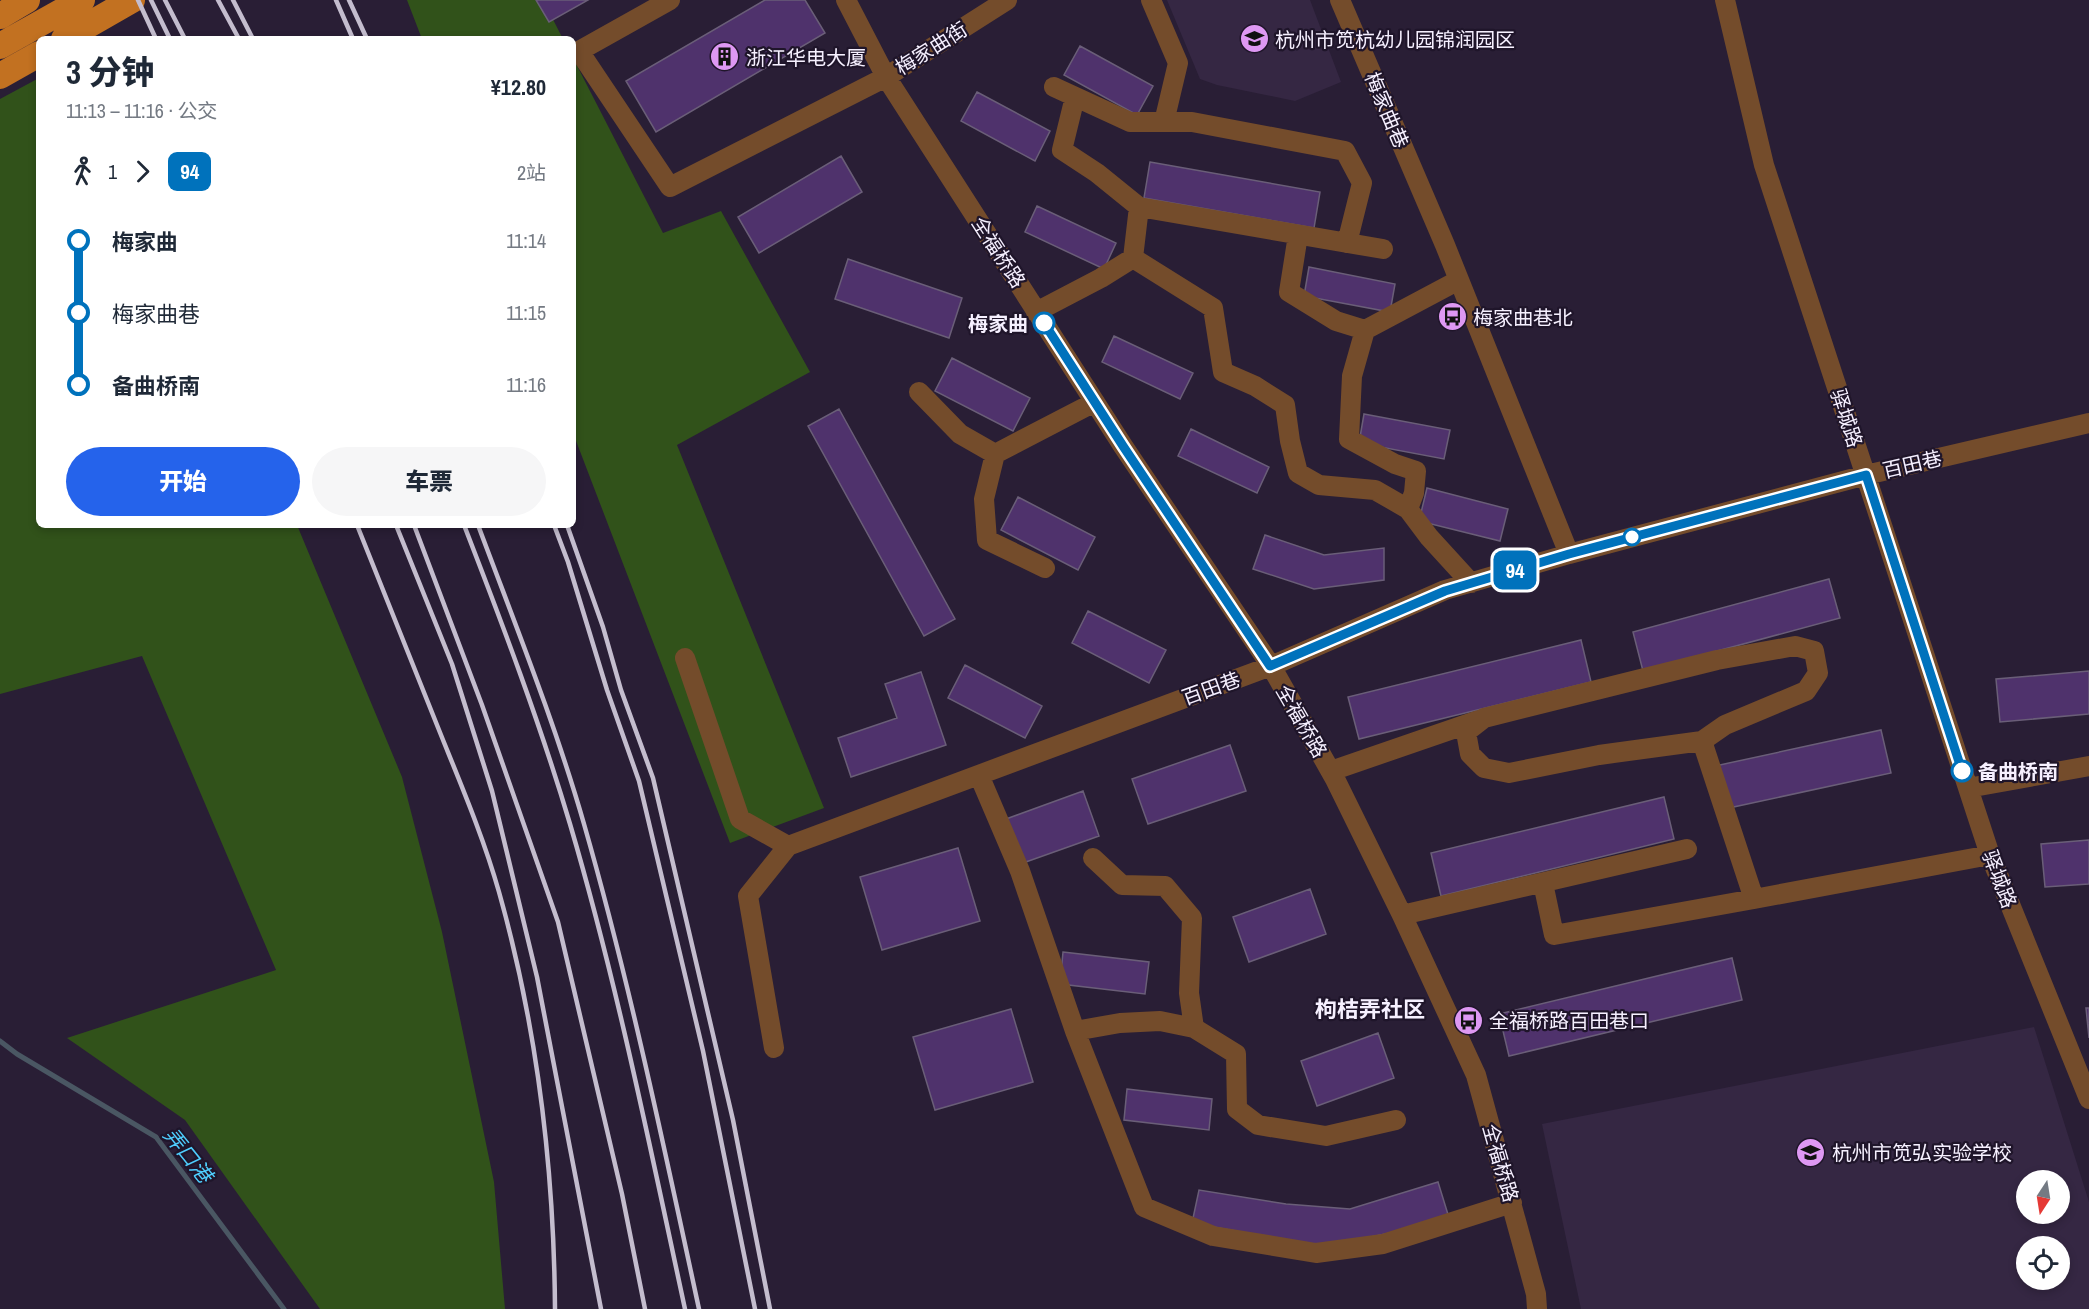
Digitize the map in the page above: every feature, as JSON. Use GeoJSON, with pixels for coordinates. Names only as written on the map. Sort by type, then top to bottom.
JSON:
{"type":"FeatureCollection","features":[{"type":"Feature","properties":{"kind":"main road"},"geometry":{"type":"LineString","coordinates":[[0,16],[27,0]]}},
{"type":"Feature","properties":{"kind":"main road"},"geometry":{"type":"LineString","coordinates":[[0,46],[82,0]]}},
{"type":"Feature","properties":{"kind":"main road"},"geometry":{"type":"LineString","coordinates":[[69,36],[132,0]]}},
{"type":"Feature","properties":{"kind":"main road"},"geometry":{"type":"LineString","coordinates":[[0,76],[36,56]]}},
{"type":"Feature","properties":{"kind":"street","name":"梅家曲街"},"geometry":{"type":"LineString","coordinates":[[670,0],[579,51],[670,187],[886,76],[1007,0]]}},
{"type":"Feature","properties":{"kind":"street","name":"全福桥路"},"geometry":{"type":"LineString","coordinates":[[846,0],[886,76],[1036,312],[1270,666],[1330,771],[1402,915],[1476,1075],[1536,1294],[1537,1309]]}},
{"type":"Feature","properties":{"kind":"street"},"geometry":{"type":"LineString","coordinates":[[1151,0],[1178,63],[1164,122]]}},
{"type":"Feature","properties":{"kind":"street","name":"梅家曲巷"},"geometry":{"type":"LineString","coordinates":[[1340,0],[1459,280],[1569,554]]}},
{"type":"Feature","properties":{"kind":"street","name":"驿城路"},"geometry":{"type":"LineString","coordinates":[[1725,0],[1764,165],[1990,855],[2089,1099]]}},
{"type":"Feature","properties":{"kind":"street"},"geometry":{"type":"LineString","coordinates":[[1054,87],[1130,122],[1192,122],[1345,151],[1362,183],[1347,243]]}},
{"type":"Feature","properties":{"kind":"street"},"geometry":{"type":"LineString","coordinates":[[1075,97],[1062,150],[1097,173],[1139,207],[1383,249]]}},
{"type":"Feature","properties":{"kind":"street"},"geometry":{"type":"LineString","coordinates":[[1133,258],[1139,207]]}},
{"type":"Feature","properties":{"kind":"street"},"geometry":{"type":"LineString","coordinates":[[1298,235],[1289,292],[1336,321],[1365,330],[1459,280]]}},
{"type":"Feature","properties":{"kind":"street"},"geometry":{"type":"LineString","coordinates":[[1036,312],[1101,278],[1133,258]]}},
{"type":"Feature","properties":{"kind":"street"},"geometry":{"type":"LineString","coordinates":[[1133,258],[1213,308],[1222,372],[1255,386],[1285,405],[1290,441],[1298,473],[1319,485],[1375,490],[1407,509],[1471,583]]}},
{"type":"Feature","properties":{"kind":"street"},"geometry":{"type":"LineString","coordinates":[[1365,330],[1352,376],[1349,439],[1395,464],[1416,471],[1414,493],[1407,509]]}},
{"type":"Feature","properties":{"kind":"street"},"geometry":{"type":"LineString","coordinates":[[919,392],[960,434],[995,454]]}},
{"type":"Feature","properties":{"kind":"street"},"geometry":{"type":"LineString","coordinates":[[1045,568],[987,540],[984,499],[995,454],[1095,402]]}},
{"type":"Feature","properties":{"kind":"street","name":"百田巷"},"geometry":{"type":"LineString","coordinates":[[788,846],[1270,666],[1445,591],[1569,554],[1866,475],[2089,423]]}},
{"type":"Feature","properties":{"kind":"street"},"geometry":{"type":"LineString","coordinates":[[1330,771],[1484,718],[1717,660],[1795,646],[1814,651],[1818,673],[1806,690],[1725,725],[1701,741],[1599,754],[1509,773],[1484,768],[1470,754],[1466,732],[1484,718]]}},
{"type":"Feature","properties":{"kind":"street"},"geometry":{"type":"LineString","coordinates":[[685,658],[740,819],[788,846],[748,896],[774,1048]]}},
{"type":"Feature","properties":{"kind":"street"},"geometry":{"type":"LineString","coordinates":[[1701,741],[1754,899]]}},
{"type":"Feature","properties":{"kind":"street"},"geometry":{"type":"LineString","coordinates":[[1968,788],[2089,766]]}},
{"type":"Feature","properties":{"kind":"street"},"geometry":{"type":"LineString","coordinates":[[979,775],[1020,871],[1076,1031],[1144,1207],[1213,1236],[1316,1254],[1383,1244],[1512,1203]]}},
{"type":"Feature","properties":{"kind":"street"},"geometry":{"type":"LineString","coordinates":[[1402,915],[1687,849]]}},
{"type":"Feature","properties":{"kind":"street"},"geometry":{"type":"LineString","coordinates":[[1543,882],[1554,935],[1990,855]]}},
{"type":"Feature","properties":{"kind":"street"},"geometry":{"type":"LineString","coordinates":[[1093,858],[1122,885],[1165,886],[1192,918],[1188,993],[1194,1028]]}},
{"type":"Feature","properties":{"kind":"street"},"geometry":{"type":"LineString","coordinates":[[1076,1031],[1120,1023],[1160,1021],[1194,1028],[1236,1054],[1237,1109],[1258,1125],[1326,1136],[1396,1120]]}},
{"type":"Feature","properties":{"kind":"shaded area","name":"杭州市笕杭幼儿园锦润园区"},"geometry":{"type":"Polygon","coordinates":[[[1167,0],[1310,0],[1341,82],[1295,101],[1217,85],[1200,79],[1167,0]]]}},
{"type":"Feature","properties":{"kind":"shaded area","name":"杭州市笕弘实验学校"},"geometry":{"type":"Polygon","coordinates":[[[2034,1027],[2089,1202],[2089,1309],[1581,1309],[1542,1124],[2034,1027]]]}},
{"type":"Feature","properties":{"kind":"green space"},"geometry":{"type":"Polygon","coordinates":[[[407,0],[543,0],[561,36],[421,36],[407,0]]]}},
{"type":"Feature","properties":{"kind":"green space"},"geometry":{"type":"Polygon","coordinates":[[[576,64],[663,233],[721,211],[810,372],[677,445],[824,808],[730,843],[576,441],[576,64]]]}},
{"type":"Feature","properties":{"kind":"green space"},"geometry":{"type":"Polygon","coordinates":[[[36,80],[36,528],[298,528],[402,777],[442,932],[494,1182],[505,1309],[320,1309],[185,1120],[67,1038],[276,970],[142,656],[0,694],[0,99],[36,80]]]}},
{"type":"Feature","properties":{"kind":"building"},"geometry":{"type":"Polygon","coordinates":[[[536,0],[588,0],[549,22],[536,0]]]}},
{"type":"Feature","properties":{"kind":"building","name":"浙江华电大厦"},"geometry":{"type":"Polygon","coordinates":[[[765,0],[805,0],[825,33],[656,132],[626,81],[765,0]]]}},
{"type":"Feature","properties":{"kind":"building"},"geometry":{"type":"Polygon","coordinates":[[[1080,46],[1153,86],[1137,115],[1064,75],[1080,46]]]}},
{"type":"Feature","properties":{"kind":"building"},"geometry":{"type":"Polygon","coordinates":[[[977,92],[1050,131],[1035,161],[961,121],[977,92]]]}},
{"type":"Feature","properties":{"kind":"building"},"geometry":{"type":"Polygon","coordinates":[[[841,156],[862,192],[759,253],[738,217],[841,156]]]}},
{"type":"Feature","properties":{"kind":"building"},"geometry":{"type":"Polygon","coordinates":[[[1150,162],[1320,192],[1314,228],[1144,198],[1150,162]]]}},
{"type":"Feature","properties":{"kind":"building"},"geometry":{"type":"Polygon","coordinates":[[[1037,206],[1116,243],[1104,269],[1025,232],[1037,206]]]}},
{"type":"Feature","properties":{"kind":"building"},"geometry":{"type":"Polygon","coordinates":[[[848,259],[962,298],[949,338],[835,299],[848,259]]]}},
{"type":"Feature","properties":{"kind":"building"},"geometry":{"type":"Polygon","coordinates":[[[1309,267],[1395,284],[1390,312],[1304,296],[1309,267]]]}},
{"type":"Feature","properties":{"kind":"building"},"geometry":{"type":"Polygon","coordinates":[[[1114,336],[1193,373],[1180,399],[1102,362],[1114,336]]]}},
{"type":"Feature","properties":{"kind":"building"},"geometry":{"type":"Polygon","coordinates":[[[952,358],[1030,398],[1013,431],[935,391],[952,358]]]}},
{"type":"Feature","properties":{"kind":"building"},"geometry":{"type":"Polygon","coordinates":[[[839,409],[955,619],[924,636],[808,426],[839,409]]]}},
{"type":"Feature","properties":{"kind":"building"},"geometry":{"type":"Polygon","coordinates":[[[1364,414],[1450,430],[1444,459],[1359,443],[1364,414]]]}},
{"type":"Feature","properties":{"kind":"building"},"geometry":{"type":"Polygon","coordinates":[[[1191,429],[1269,467],[1257,493],[1178,456],[1191,429]]]}},
{"type":"Feature","properties":{"kind":"building"},"geometry":{"type":"Polygon","coordinates":[[[1427,488],[1508,509],[1500,541],[1419,521],[1427,488]]]}},
{"type":"Feature","properties":{"kind":"building"},"geometry":{"type":"Polygon","coordinates":[[[1018,497],[1095,537],[1078,570],[1001,530],[1018,497]]]}},
{"type":"Feature","properties":{"kind":"building"},"geometry":{"type":"Polygon","coordinates":[[[1265,535],[1324,555],[1384,548],[1384,580],[1314,589],[1253,569],[1265,535]]]}},
{"type":"Feature","properties":{"kind":"building"},"geometry":{"type":"Polygon","coordinates":[[[1829,579],[1840,618],[1643,671],[1633,632],[1829,579]]]}},
{"type":"Feature","properties":{"kind":"building"},"geometry":{"type":"Polygon","coordinates":[[[1088,611],[1166,650],[1149,683],[1072,643],[1088,611]]]}},
{"type":"Feature","properties":{"kind":"building"},"geometry":{"type":"Polygon","coordinates":[[[1581,640],[1591,682],[1359,739],[1348,697],[1581,640]]]}},
{"type":"Feature","properties":{"kind":"building"},"geometry":{"type":"Polygon","coordinates":[[[965,665],[1042,706],[1025,738],[948,698],[965,665]]]}},
{"type":"Feature","properties":{"kind":"building"},"geometry":{"type":"Polygon","coordinates":[[[2089,671],[2089,714],[2000,722],[1996,679],[2089,671]]]}},
{"type":"Feature","properties":{"kind":"building"},"geometry":{"type":"Polygon","coordinates":[[[921,672],[946,745],[851,777],[838,738],[897,718],[885,684],[921,672]]]}},
{"type":"Feature","properties":{"kind":"building"},"geometry":{"type":"Polygon","coordinates":[[[1881,730],[1891,773],[1724,809],[1715,766],[1881,730]]]}},
{"type":"Feature","properties":{"kind":"building"},"geometry":{"type":"Polygon","coordinates":[[[1230,745],[1246,791],[1148,824],[1132,779],[1230,745]]]}},
{"type":"Feature","properties":{"kind":"building"},"geometry":{"type":"Polygon","coordinates":[[[1083,791],[1099,836],[1023,863],[1006,819],[1083,791]]]}},
{"type":"Feature","properties":{"kind":"building"},"geometry":{"type":"Polygon","coordinates":[[[1664,797],[1674,839],[1441,896],[1431,853],[1664,797]]]}},
{"type":"Feature","properties":{"kind":"building"},"geometry":{"type":"Polygon","coordinates":[[[2089,840],[2089,884],[2045,887],[2041,844],[2089,840]]]}},
{"type":"Feature","properties":{"kind":"building"},"geometry":{"type":"Polygon","coordinates":[[[958,848],[980,921],[882,950],[860,877],[958,848]]]}},
{"type":"Feature","properties":{"kind":"building"},"geometry":{"type":"Polygon","coordinates":[[[1310,889],[1326,934],[1249,962],[1233,917],[1310,889]]]}},
{"type":"Feature","properties":{"kind":"building"},"geometry":{"type":"Polygon","coordinates":[[[1063,952],[1149,962],[1145,994],[1060,984],[1063,952]]]}},
{"type":"Feature","properties":{"kind":"building"},"geometry":{"type":"Polygon","coordinates":[[[1732,958],[1742,1000],[1509,1056],[1499,1014],[1732,958]]]}},
{"type":"Feature","properties":{"kind":"building"},"geometry":{"type":"Polygon","coordinates":[[[2086,1008],[2089,1008],[2089,1038],[2086,1008]]]}},
{"type":"Feature","properties":{"kind":"building"},"geometry":{"type":"Polygon","coordinates":[[[1011,1009],[1033,1082],[935,1110],[913,1037],[1011,1009]]]}},
{"type":"Feature","properties":{"kind":"building"},"geometry":{"type":"Polygon","coordinates":[[[1378,1033],[1394,1078],[1317,1106],[1301,1061],[1378,1033]]]}},
{"type":"Feature","properties":{"kind":"building"},"geometry":{"type":"Polygon","coordinates":[[[1127,1089],[1212,1099],[1209,1130],[1124,1120],[1127,1089]]]}},
{"type":"Feature","properties":{"kind":"building"},"geometry":{"type":"Polygon","coordinates":[[[1438,1182],[1450,1221],[1321,1247],[1192,1223],[1199,1190],[1286,1204],[1350,1209],[1438,1182]]]}},
{"type":"Feature","properties":{"kind":"waterway","name":"弄口港"},"geometry":{"type":"LineString","coordinates":[[0,1041],[17,1054],[156,1137],[284,1309]]}},
{"type":"Feature","properties":{"kind":"railway"},"geometry":{"type":"LineString","coordinates":[[138,0],[155,36]]}},
{"type":"Feature","properties":{"kind":"railway"},"geometry":{"type":"LineString","coordinates":[[151,0],[169,36]]}},
{"type":"Feature","properties":{"kind":"railway"},"geometry":{"type":"LineString","coordinates":[[165,0],[183,36]]}},
{"type":"Feature","properties":{"kind":"railway"},"geometry":{"type":"LineString","coordinates":[[218,0],[237,36]]}},
{"type":"Feature","properties":{"kind":"railway"},"geometry":{"type":"LineString","coordinates":[[233,0],[251,36]]}},
{"type":"Feature","properties":{"kind":"railway"},"geometry":{"type":"LineString","coordinates":[[336,0],[352,36]]}},
{"type":"Feature","properties":{"kind":"railway"},"geometry":{"type":"LineString","coordinates":[[349,0],[366,36]]}},
{"type":"Feature","properties":{"kind":"railway"},"geometry":{"type":"LineString","coordinates":[[358,528],[480,833],[512,943],[524,994],[541,1099],[551,1204],[555,1309]]}},
{"type":"Feature","properties":{"kind":"railway"},"geometry":{"type":"LineString","coordinates":[[397,528],[452,664],[492,791],[537,977],[601,1309]]}},
{"type":"Feature","properties":{"kind":"railway"},"geometry":{"type":"LineString","coordinates":[[415,528],[482,705],[558,922],[622,1194],[645,1309]]}},
{"type":"Feature","properties":{"kind":"railway"},"geometry":{"type":"LineString","coordinates":[[465,528],[533,711],[587,884],[632,1065],[685,1309]]}},
{"type":"Feature","properties":{"kind":"railway"},"geometry":{"type":"LineString","coordinates":[[479,528],[573,786],[601,884],[631,1005],[699,1309]]}},
{"type":"Feature","properties":{"kind":"railway"},"geometry":{"type":"LineString","coordinates":[[555,528],[639,781],[703,1051],[755,1309]]}},
{"type":"Feature","properties":{"kind":"railway"},"geometry":{"type":"LineString","coordinates":[[568,528],[603,627],[621,690],[653,778],[733,1120],[770,1309]]}},
{"type":"Feature","properties":{"kind":"bus line","name":"94"},"geometry":{"type":"LineString","coordinates":[[1044,323],[1270,666],[1445,591],[1569,554],[1866,475],[1962,771]]}},
{"type":"Feature","properties":{"kind":"place","name":"杭州市笕杭幼儿园锦润园区"},"geometry":{"type":"Point","coordinates":[1254,39]}},
{"type":"Feature","properties":{"kind":"place","name":"浙江华电大厦"},"geometry":{"type":"Point","coordinates":[725,57]}},
{"type":"Feature","properties":{"kind":"place","name":"梅家曲巷北"},"geometry":{"type":"Point","coordinates":[1452,317]}},
{"type":"Feature","properties":{"kind":"place","name":"梅家曲"},"geometry":{"type":"Point","coordinates":[1044,323]}},
{"type":"Feature","properties":{"kind":"place","name":"备曲桥南"},"geometry":{"type":"Point","coordinates":[1962,771]}},
{"type":"Feature","properties":{"kind":"place","name":"全福桥路百田巷口"},"geometry":{"type":"Point","coordinates":[1468,1020]}},
{"type":"Feature","properties":{"kind":"place","name":"杭州市笕弘实验学校"},"geometry":{"type":"Point","coordinates":[1811,1152]}},
{"type":"Feature","properties":{"kind":"district","name":"枸桔弄社区"},"geometry":{"type":"Point","coordinates":[1370,1009]}}]}
